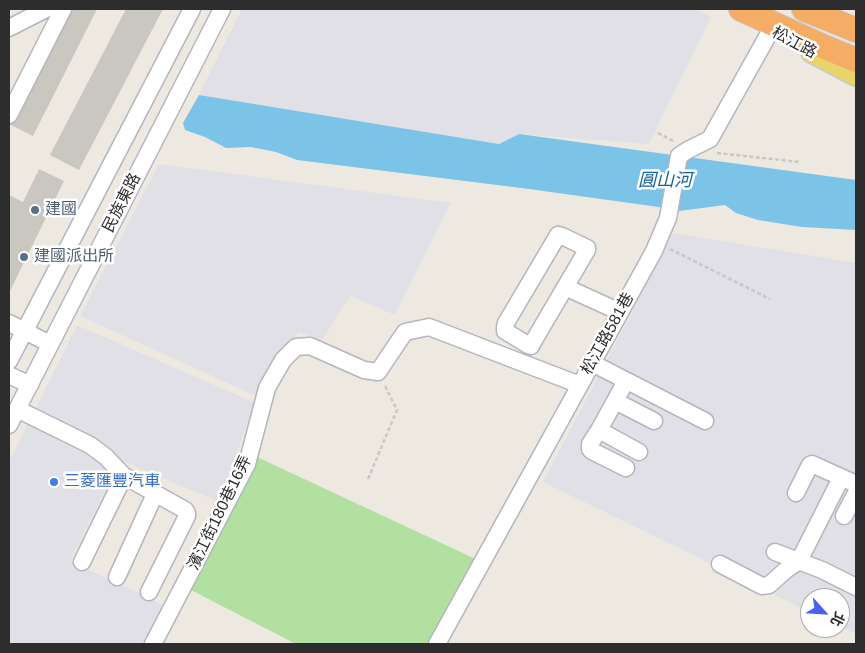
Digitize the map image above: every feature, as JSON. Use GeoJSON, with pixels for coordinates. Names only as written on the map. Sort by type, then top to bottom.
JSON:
{"type":"FeatureCollection","features":[{"type":"Feature","properties":{"kind":"highway"},"geometry":{"type":"LineString","coordinates":[[741,9],[856,60]]}},
{"type":"Feature","properties":{"kind":"highway"},"geometry":{"type":"LineString","coordinates":[[804,9],[856,30]]}},
{"type":"Feature","properties":{"kind":"highway"},"geometry":{"type":"LineString","coordinates":[[830,9],[856,23]]}},
{"type":"Feature","properties":{"kind":"highway"},"geometry":{"type":"LineString","coordinates":[[769,20],[856,53]]}},
{"type":"Feature","properties":{"kind":"main road","name":"松江路"},"geometry":{"type":"LineString","coordinates":[[733,9],[769,20],[856,75]]}},
{"type":"Feature","properties":{"kind":"street"},"geometry":{"type":"LineString","coordinates":[[9,28],[46,9]]}},
{"type":"Feature","properties":{"kind":"street"},"geometry":{"type":"LineString","coordinates":[[9,115],[63,9]]}},
{"type":"Feature","properties":{"kind":"street","name":"民族東路"},"geometry":{"type":"LineString","coordinates":[[9,361],[192,9]]}},
{"type":"Feature","properties":{"kind":"street","name":"民族東路"},"geometry":{"type":"LineString","coordinates":[[9,425],[222,9]]}},
{"type":"Feature","properties":{"kind":"street"},"geometry":{"type":"LineString","coordinates":[[684,153],[710,139],[769,20]]}},
{"type":"Feature","properties":{"kind":"street","name":"松江路581巷"},"geometry":{"type":"LineString","coordinates":[[437,644],[657,243],[668,218],[684,153]]}},
{"type":"Feature","properties":{"kind":"street"},"geometry":{"type":"LineString","coordinates":[[82,219],[107,232]]}},
{"type":"Feature","properties":{"kind":"street"},"geometry":{"type":"LineString","coordinates":[[558,235],[587,250],[565,287],[531,346],[528,346],[505,330],[506,323],[558,235]]}},
{"type":"Feature","properties":{"kind":"street"},"geometry":{"type":"LineString","coordinates":[[565,287],[620,312]]}},
{"type":"Feature","properties":{"kind":"street"},"geometry":{"type":"LineString","coordinates":[[9,323],[50,344]]}},
{"type":"Feature","properties":{"kind":"street"},"geometry":{"type":"LineString","coordinates":[[378,372],[405,332],[429,327],[580,385]]}},
{"type":"Feature","properties":{"kind":"street","name":"濱江街180巷16弄"},"geometry":{"type":"LineString","coordinates":[[153,644],[247,464],[267,388],[283,360],[296,347],[310,346],[364,370],[378,372]]}},
{"type":"Feature","properties":{"kind":"street"},"geometry":{"type":"LineString","coordinates":[[592,363],[705,422]]}},
{"type":"Feature","properties":{"kind":"street"},"geometry":{"type":"LineString","coordinates":[[9,374],[30,385]]}},
{"type":"Feature","properties":{"kind":"street"},"geometry":{"type":"LineString","coordinates":[[626,381],[590,444],[592,451],[626,468]]}},
{"type":"Feature","properties":{"kind":"street"},"geometry":{"type":"LineString","coordinates":[[615,401],[654,421]]}},
{"type":"Feature","properties":{"kind":"street"},"geometry":{"type":"LineString","coordinates":[[17,409],[90,445],[106,457],[124,476],[185,510],[187,516],[149,592]]}},
{"type":"Feature","properties":{"kind":"street"},"geometry":{"type":"LineString","coordinates":[[599,430],[639,452]]}},
{"type":"Feature","properties":{"kind":"street"},"geometry":{"type":"LineString","coordinates":[[796,493],[812,464],[856,484]]}},
{"type":"Feature","properties":{"kind":"street"},"geometry":{"type":"LineString","coordinates":[[82,562],[124,476]]}},
{"type":"Feature","properties":{"kind":"street"},"geometry":{"type":"LineString","coordinates":[[720,564],[762,586],[768,585],[786,569],[799,561],[841,478]]}},
{"type":"Feature","properties":{"kind":"street"},"geometry":{"type":"LineString","coordinates":[[844,516],[856,493]]}},
{"type":"Feature","properties":{"kind":"street"},"geometry":{"type":"LineString","coordinates":[[116,578],[155,494]]}},
{"type":"Feature","properties":{"kind":"street"},"geometry":{"type":"LineString","coordinates":[[775,552],[822,570],[856,587]]}},
{"type":"Feature","properties":{"kind":"path"},"geometry":{"type":"LineString","coordinates":[[658,133],[684,153]]}},
{"type":"Feature","properties":{"kind":"path"},"geometry":{"type":"LineString","coordinates":[[716,153],[800,162]]}},
{"type":"Feature","properties":{"kind":"path"},"geometry":{"type":"LineString","coordinates":[[657,243],[770,299]]}},
{"type":"Feature","properties":{"kind":"path"},"geometry":{"type":"LineString","coordinates":[[368,479],[397,410],[378,372]]}},
{"type":"Feature","properties":{"kind":"shaded area"},"geometry":{"type":"Polygon","coordinates":[[[242,9],[696,9],[711,17],[649,144],[519,134],[499,144],[199,95],[242,9]]]}},
{"type":"Feature","properties":{"kind":"shaded area"},"geometry":{"type":"Polygon","coordinates":[[[159,164],[451,203],[395,315],[350,296],[322,340],[298,332],[256,396],[80,316],[159,164]]]}},
{"type":"Feature","properties":{"kind":"shaded area"},"geometry":{"type":"Polygon","coordinates":[[[673,233],[856,263],[856,634],[850,631],[850,588],[800,588],[800,607],[543,482],[673,233]]]}},
{"type":"Feature","properties":{"kind":"shaded area"},"geometry":{"type":"Polygon","coordinates":[[[77,325],[255,403],[219,502],[121,460],[70,561],[166,606],[148,644],[9,644],[9,462],[77,325]]]}},
{"type":"Feature","properties":{"kind":"green space"},"geometry":{"type":"Polygon","coordinates":[[[257,457],[482,562],[437,644],[296,644],[183,586],[257,457]]]}},
{"type":"Feature","properties":{"kind":"water","name":"圓山河"},"geometry":{"type":"Polygon","coordinates":[[[199,95],[499,144],[519,134],[856,180],[856,230],[802,227],[758,220],[736,213],[725,205],[679,211],[529,189],[297,160],[276,152],[251,147],[226,148],[205,137],[185,130],[183,123],[199,95]]]}},
{"type":"Feature","properties":{"kind":"building"},"geometry":{"type":"Polygon","coordinates":[[[65,9],[97,9],[33,136],[9,124],[9,121],[65,9]]]}},
{"type":"Feature","properties":{"kind":"building"},"geometry":{"type":"Polygon","coordinates":[[[126,9],[163,9],[79,170],[50,155],[126,9]]]}},
{"type":"Feature","properties":{"kind":"building"},"geometry":{"type":"Polygon","coordinates":[[[39,169],[64,181],[9,293],[9,195],[23,202],[39,169]]]}},
{"type":"Feature","properties":{"kind":"place","name":"建國"},"geometry":{"type":"Point","coordinates":[35,210]}},
{"type":"Feature","properties":{"kind":"place","name":"建國派出所"},"geometry":{"type":"Point","coordinates":[24,257]}},
{"type":"Feature","properties":{"kind":"place","name":"三菱匯豐汽車"},"geometry":{"type":"Point","coordinates":[54,482]}}]}
